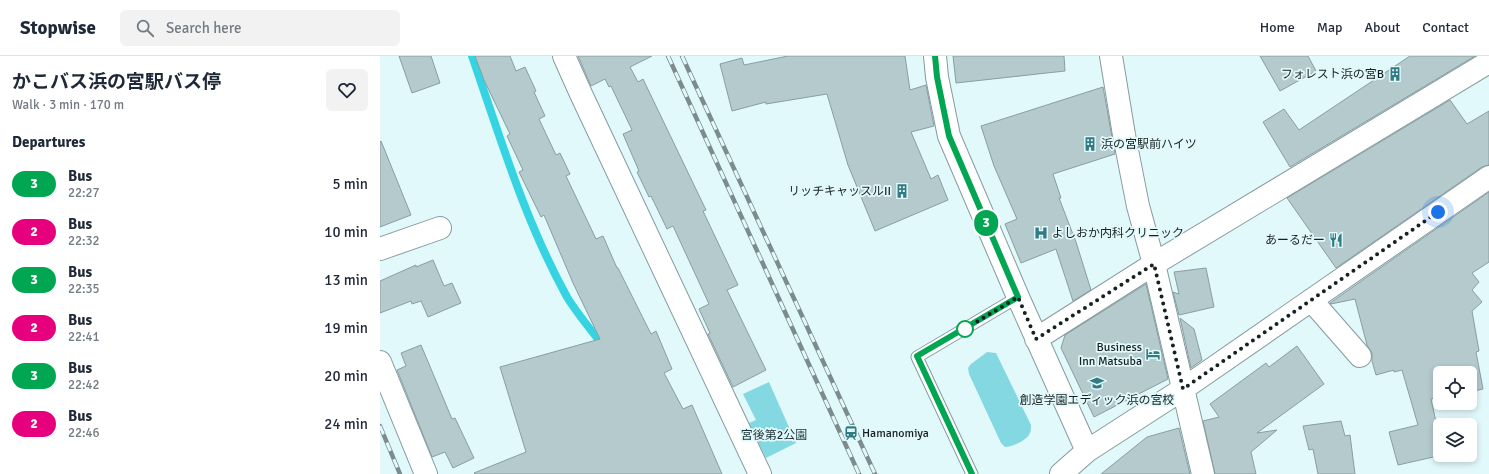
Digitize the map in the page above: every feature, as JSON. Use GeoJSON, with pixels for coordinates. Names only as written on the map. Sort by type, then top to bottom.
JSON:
{"type":"FeatureCollection","features":[{"type":"Feature","properties":{"kind":"street"},"geometry":{"type":"LineString","coordinates":[[564,56],[760,474]]}},
{"type":"Feature","properties":{"kind":"street"},"geometry":{"type":"LineString","coordinates":[[934,56],[949,136],[1036,339],[1087,451]]}},
{"type":"Feature","properties":{"kind":"street"},"geometry":{"type":"LineString","coordinates":[[1111,56],[1124,135],[1138,206],[1154,264],[1203,474]]}},
{"type":"Feature","properties":{"kind":"street"},"geometry":{"type":"LineString","coordinates":[[1036,339],[1154,264],[1489,62]]}},
{"type":"Feature","properties":{"kind":"street"},"geometry":{"type":"LineString","coordinates":[[1061,474],[1087,451],[1183,389],[1489,177]]}},
{"type":"Feature","properties":{"kind":"street"},"geometry":{"type":"LineString","coordinates":[[380,249],[440,228]]}},
{"type":"Feature","properties":{"kind":"street"},"geometry":{"type":"LineString","coordinates":[[1311,300],[1360,356]]}},
{"type":"Feature","properties":{"kind":"street"},"geometry":{"type":"LineString","coordinates":[[380,362],[426,474]]}},
{"type":"Feature","properties":{"kind":"lane"},"geometry":{"type":"LineString","coordinates":[[972,474],[917,356],[1018,297]]}},
{"type":"Feature","properties":{"kind":"green space"},"geometry":{"type":"Polygon","coordinates":[[[987,352],[996,353],[1031,425],[1029,435],[1011,446],[1005,447],[1001,443],[969,374],[968,368],[971,364],[987,352]]]}},
{"type":"Feature","properties":{"kind":"green space","name":"宮後第2公園"},"geometry":{"type":"Polygon","coordinates":[[[769,382],[796,443],[766,458],[749,423],[756,420],[743,394],[769,382]]]}},
{"type":"Feature","properties":{"kind":"building"},"geometry":{"type":"Polygon","coordinates":[[[399,56],[431,56],[440,83],[412,93],[399,56]]]}},
{"type":"Feature","properties":{"kind":"building"},"geometry":{"type":"Polygon","coordinates":[[[475,56],[510,56],[516,71],[525,67],[545,116],[539,119],[556,155],[560,153],[570,174],[566,176],[596,239],[603,236],[617,268],[651,334],[656,331],[672,369],[664,373],[683,409],[692,405],[722,474],[474,473],[526,452],[500,367],[600,339],[573,283],[544,215],[541,217],[519,172],[523,170],[507,136],[510,134],[484,80],[475,56]]]}},
{"type":"Feature","properties":{"kind":"building"},"geometry":{"type":"Polygon","coordinates":[[[578,56],[652,56],[630,67],[638,82],[643,79],[706,210],[703,211],[738,285],[727,290],[766,370],[733,387],[708,334],[710,333],[699,309],[709,304],[673,226],[667,229],[651,196],[649,197],[637,172],[639,171],[623,134],[632,130],[611,86],[609,87],[605,79],[591,86],[578,56]]]}},
{"type":"Feature","properties":{"kind":"building"},"geometry":{"type":"Polygon","coordinates":[[[788,56],[905,56],[910,90],[926,85],[934,126],[911,132],[931,179],[938,175],[948,200],[875,231],[848,165],[827,94],[766,104],[766,102],[732,111],[720,64],[742,58],[744,65],[788,56]]]}},
{"type":"Feature","properties":{"kind":"building"},"geometry":{"type":"Polygon","coordinates":[[[953,56],[1064,56],[1065,71],[956,83],[953,56]]]}},
{"type":"Feature","properties":{"kind":"building"},"geometry":{"type":"Polygon","coordinates":[[[1260,56],[1308,56],[1316,71],[1280,91],[1260,56]]]}},
{"type":"Feature","properties":{"kind":"building"},"geometry":{"type":"Polygon","coordinates":[[[1410,56],[1475,56],[1290,167],[1263,122],[1284,109],[1299,130],[1410,56]]]}},
{"type":"Feature","properties":{"kind":"building"},"geometry":{"type":"Polygon","coordinates":[[[1103,87],[1115,154],[1053,174],[1061,198],[1059,198],[1076,242],[1091,290],[1073,301],[1056,249],[1021,263],[1005,224],[1017,219],[994,166],[981,126],[1103,87]]]}},
{"type":"Feature","properties":{"kind":"building"},"geometry":{"type":"Polygon","coordinates":[[[1450,100],[1467,124],[1489,111],[1489,165],[1482,167],[1336,268],[1287,198],[1450,100]]]}},
{"type":"Feature","properties":{"kind":"building"},"geometry":{"type":"Polygon","coordinates":[[[381,141],[411,215],[380,227],[380,142],[381,141]]]}},
{"type":"Feature","properties":{"kind":"building"},"geometry":{"type":"Polygon","coordinates":[[[1489,192],[1489,262],[1472,273],[1479,282],[1472,290],[1482,302],[1472,311],[1479,351],[1476,352],[1483,389],[1477,390],[1477,366],[1433,366],[1433,399],[1431,399],[1435,418],[1433,418],[1433,457],[1398,465],[1389,432],[1418,425],[1402,370],[1394,372],[1394,370],[1376,375],[1372,361],[1372,353],[1367,345],[1355,299],[1330,303],[1489,192]]]}},
{"type":"Feature","properties":{"kind":"building"},"geometry":{"type":"Polygon","coordinates":[[[433,260],[444,286],[452,283],[461,303],[428,317],[421,301],[412,304],[411,301],[380,313],[380,281],[416,265],[416,267],[433,260]]]}},
{"type":"Feature","properties":{"kind":"building"},"geometry":{"type":"Polygon","coordinates":[[[1206,268],[1214,307],[1179,315],[1173,292],[1179,294],[1174,272],[1206,268]]]}},
{"type":"Feature","properties":{"kind":"building"},"geometry":{"type":"Polygon","coordinates":[[[1146,284],[1168,379],[1094,417],[1061,348],[1065,335],[1146,284]]]}},
{"type":"Feature","properties":{"kind":"building"},"geometry":{"type":"Polygon","coordinates":[[[1180,318],[1194,329],[1202,360],[1191,368],[1180,318]]]}},
{"type":"Feature","properties":{"kind":"building"},"geometry":{"type":"Polygon","coordinates":[[[421,345],[452,419],[455,418],[474,458],[453,468],[445,452],[432,457],[397,370],[406,366],[401,353],[421,345]]]}},
{"type":"Feature","properties":{"kind":"building"},"geometry":{"type":"Polygon","coordinates":[[[1297,346],[1324,384],[1257,433],[1277,430],[1251,452],[1256,474],[1215,474],[1203,421],[1219,417],[1210,404],[1266,363],[1269,367],[1297,346]]]}},
{"type":"Feature","properties":{"kind":"building"},"geometry":{"type":"Polygon","coordinates":[[[1341,421],[1345,436],[1350,435],[1355,474],[1318,474],[1313,449],[1309,450],[1303,426],[1341,421]]]}},
{"type":"Feature","properties":{"kind":"building"},"geometry":{"type":"Polygon","coordinates":[[[1179,428],[1190,474],[1101,474],[1147,437],[1179,428]]]}},
{"type":"Feature","properties":{"kind":"waterway"},"geometry":{"type":"LineString","coordinates":[[472,56],[503,148],[538,239],[567,297],[580,317],[605,348]]}},
{"type":"Feature","properties":{"kind":"railway"},"geometry":{"type":"LineString","coordinates":[[668,56],[859,474]]}},
{"type":"Feature","properties":{"kind":"railway"},"geometry":{"type":"LineString","coordinates":[[682,56],[875,474]]}},
{"type":"Feature","properties":{"kind":"railway"},"geometry":{"type":"LineString","coordinates":[[380,426],[400,474]]}},
{"type":"Feature","properties":{"kind":"bus line","name":"3"},"geometry":{"type":"LineString","coordinates":[[935,56],[937,77],[949,136],[1018,297],[917,356],[972,474]]}},
{"type":"Feature","properties":{"kind":"place","name":"フォレスト浜の宮B"},"geometry":{"type":"Point","coordinates":[1395,74]}},
{"type":"Feature","properties":{"kind":"place","name":"浜の宮駅前ハイツ"},"geometry":{"type":"Point","coordinates":[1090,144]}},
{"type":"Feature","properties":{"kind":"place","name":"リッチキャッスルII"},"geometry":{"type":"Point","coordinates":[902,191]}},
{"type":"Feature","properties":{"kind":"place","name":"よしおか内科クリニック"},"geometry":{"type":"Point","coordinates":[1041,233]}},
{"type":"Feature","properties":{"kind":"place","name":"あーるだー"},"geometry":{"type":"Point","coordinates":[1336,240]}},
{"type":"Feature","properties":{"kind":"place","name":"Business Inn Matsuba"},"geometry":{"type":"Point","coordinates":[1153,354]}},
{"type":"Feature","properties":{"kind":"place","name":"創造学園エディック浜の宮校"},"geometry":{"type":"Point","coordinates":[1097,383]}},
{"type":"Feature","properties":{"kind":"place","name":"Hamanomiya"},"geometry":{"type":"Point","coordinates":[851,433]}},
{"type":"Feature","properties":{"kind":"route"},"geometry":{"type":"LineString","coordinates":[[965,329],[1018,297],[1036,339],[1154,264],[1183,389],[1438,212]]}}]}
